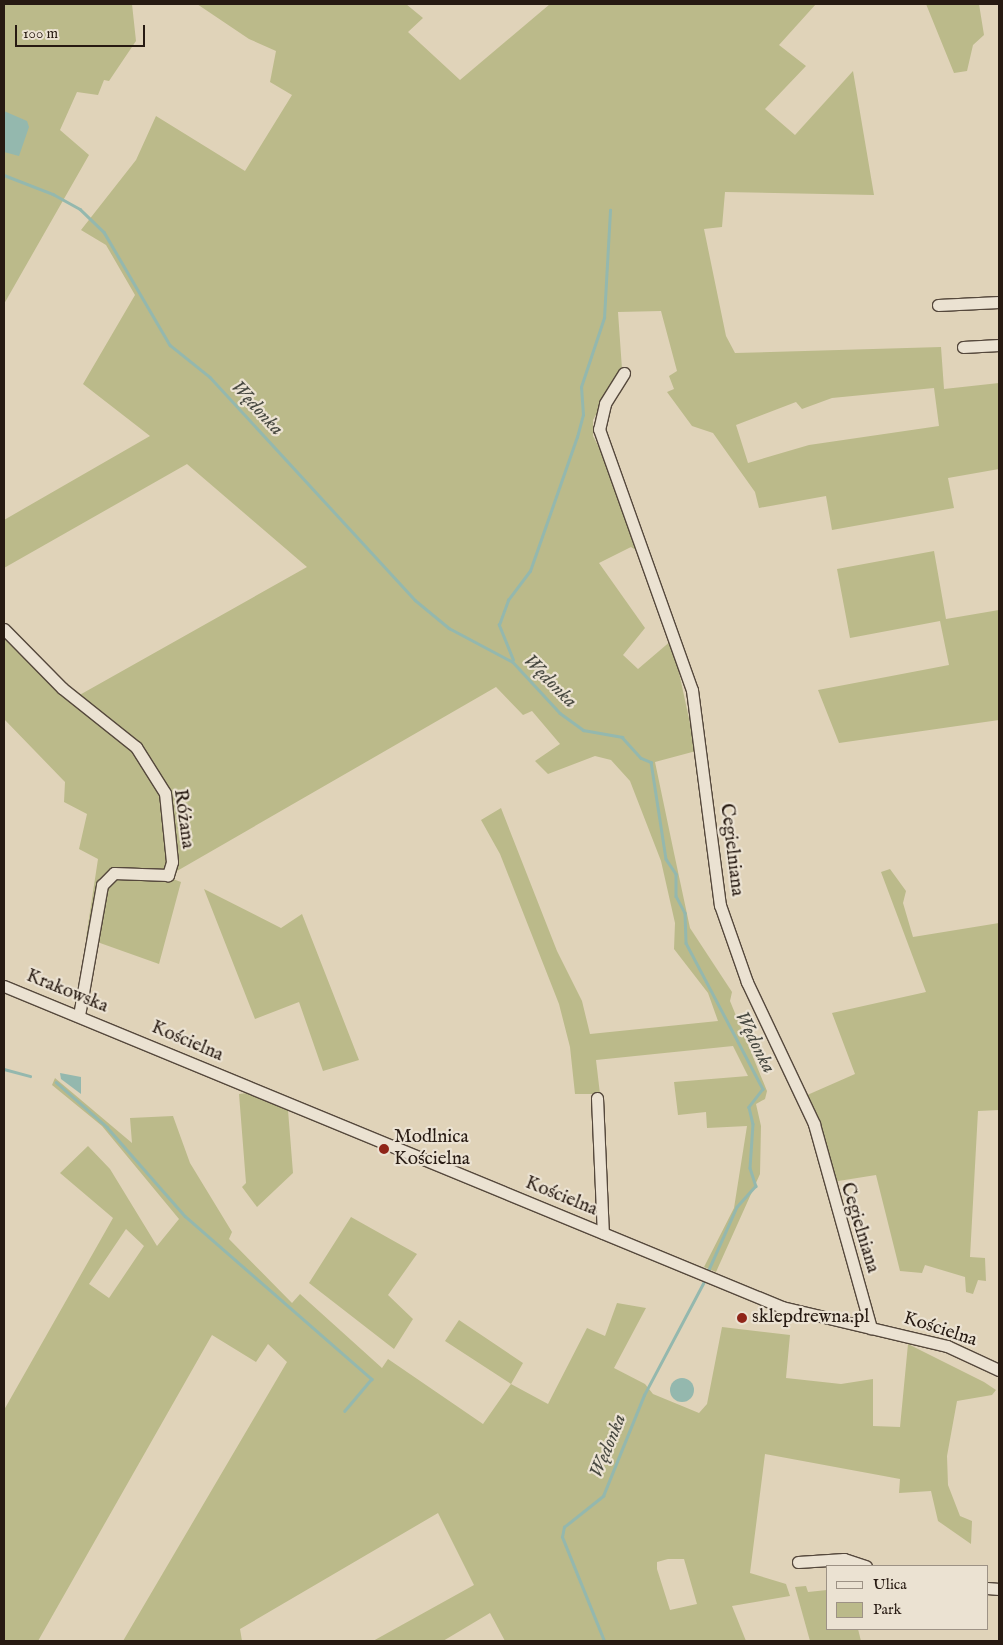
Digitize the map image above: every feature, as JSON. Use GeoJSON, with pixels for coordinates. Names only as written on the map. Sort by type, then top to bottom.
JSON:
{"type":"FeatureCollection","features":[{"type":"Feature","properties":{"kind":"street"},"geometry":{"type":"LineString","coordinates":[[938,305],[999,302]]}},
{"type":"Feature","properties":{"kind":"street"},"geometry":{"type":"LineString","coordinates":[[963,347],[999,346]]}},
{"type":"Feature","properties":{"kind":"street","name":"Cegielniana"},"geometry":{"type":"LineString","coordinates":[[624,373],[604,404],[599,429],[692,690],[720,906],[747,982],[814,1124],[871,1328]]}},
{"type":"Feature","properties":{"kind":"street","name":"Różana"},"geometry":{"type":"LineString","coordinates":[[4,629],[62,688],[136,747],[165,793],[172,862],[168,875],[114,874],[102,885],[78,1016]]}},
{"type":"Feature","properties":{"kind":"street","name":"Krakowska"},"geometry":{"type":"LineString","coordinates":[[4,986],[117,1032]]}},
{"type":"Feature","properties":{"kind":"street","name":"Kościelna"},"geometry":{"type":"LineString","coordinates":[[117,1032],[782,1307],[947,1346],[999,1370]]}},
{"type":"Feature","properties":{"kind":"street"},"geometry":{"type":"LineString","coordinates":[[597,1098],[603,1233]]}},
{"type":"Feature","properties":{"kind":"street"},"geometry":{"type":"LineString","coordinates":[[798,1562],[844,1559],[863,1565]]}},
{"type":"Feature","properties":{"kind":"green space"},"geometry":{"type":"Polygon","coordinates":[[[4,4],[132,4],[136,41],[109,81],[104,80],[98,95],[77,92],[60,130],[89,155],[4,304],[4,4]]]}},
{"type":"Feature","properties":{"kind":"green space"},"geometry":{"type":"Polygon","coordinates":[[[197,4],[406,4],[423,18],[408,32],[460,80],[550,4],[816,4],[779,45],[806,66],[765,109],[795,135],[853,71],[874,195],[725,192],[722,227],[704,229],[726,336],[735,353],[941,347],[944,389],[999,383],[999,469],[948,478],[954,508],[832,530],[826,496],[759,508],[755,492],[713,433],[692,426],[667,392],[674,389],[669,376],[677,371],[661,311],[618,312],[622,369],[593,420],[593,436],[615,478],[639,552],[631,547],[599,563],[645,628],[623,655],[638,669],[672,640],[696,751],[655,762],[674,853],[690,928],[732,992],[730,1001],[767,1091],[765,1099],[756,1104],[761,1126],[760,1174],[716,1272],[704,1267],[734,1208],[747,1126],[707,1128],[706,1112],[678,1115],[674,1082],[748,1076],[733,1046],[596,1060],[600,1094],[575,1094],[570,1047],[559,1004],[500,854],[481,820],[501,808],[557,951],[582,1001],[590,1034],[718,1021],[708,993],[674,949],[675,923],[661,861],[630,781],[611,760],[595,756],[548,774],[535,761],[560,744],[532,711],[523,715],[496,687],[177,871],[173,879],[181,882],[159,964],[86,938],[98,859],[79,849],[87,814],[64,802],[65,782],[4,719],[4,633],[76,697],[307,567],[187,464],[4,568],[4,520],[150,436],[83,384],[135,295],[106,245],[81,230],[136,160],[156,116],[245,171],[292,95],[270,82],[276,51],[249,39],[197,4]],[[934,388],[832,398],[802,409],[796,402],[736,425],[748,463],[809,445],[939,426],[934,388]]]}},
{"type":"Feature","properties":{"kind":"green space"},"geometry":{"type":"Polygon","coordinates":[[[926,4],[979,4],[984,35],[973,45],[967,71],[954,73],[926,4]]]}},
{"type":"Feature","properties":{"kind":"green space"},"geometry":{"type":"Polygon","coordinates":[[[934,551],[946,619],[999,610],[999,720],[839,743],[818,690],[949,665],[940,621],[850,638],[837,569],[934,551]]]}},
{"type":"Feature","properties":{"kind":"green space"},"geometry":{"type":"Polygon","coordinates":[[[890,869],[906,891],[903,903],[913,937],[999,923],[999,1110],[978,1111],[970,1257],[985,1258],[986,1281],[978,1280],[973,1294],[966,1292],[965,1277],[925,1265],[922,1273],[900,1271],[876,1175],[832,1182],[805,1096],[855,1074],[832,1013],[926,992],[881,872],[890,869]]]}},
{"type":"Feature","properties":{"kind":"green space"},"geometry":{"type":"Polygon","coordinates":[[[204,889],[281,928],[302,914],[359,1060],[323,1071],[299,1002],[255,1019],[204,889]]]}},
{"type":"Feature","properties":{"kind":"green space"},"geometry":{"type":"Polygon","coordinates":[[[55,1078],[132,1143],[130,1118],[173,1116],[190,1163],[232,1232],[229,1239],[292,1303],[300,1294],[382,1368],[388,1359],[483,1424],[511,1384],[548,1404],[587,1328],[605,1336],[617,1303],[646,1308],[614,1368],[645,1384],[653,1394],[699,1413],[707,1404],[722,1327],[790,1335],[786,1378],[841,1384],[873,1379],[873,1426],[900,1427],[908,1344],[984,1382],[996,1390],[992,1395],[957,1401],[947,1456],[948,1485],[960,1516],[972,1521],[971,1544],[938,1521],[931,1491],[899,1493],[900,1479],[765,1454],[750,1573],[786,1584],[790,1596],[732,1606],[746,1641],[505,1641],[490,1613],[443,1641],[373,1641],[474,1585],[438,1513],[240,1629],[242,1641],[123,1641],[287,1362],[268,1344],[256,1362],[212,1335],[38,1641],[4,1641],[4,1410],[113,1218],[60,1173],[88,1146],[110,1169],[157,1246],[179,1219],[102,1126],[52,1085],[55,1078]],[[126,1229],[89,1284],[109,1298],[144,1246],[126,1229]],[[668,1559],[657,1562],[657,1569],[670,1610],[697,1604],[684,1559],[668,1559]]]}},
{"type":"Feature","properties":{"kind":"green space"},"geometry":{"type":"Polygon","coordinates":[[[247,1093],[288,1110],[293,1173],[257,1207],[242,1187],[246,1183],[239,1094],[247,1093]]]}},
{"type":"Feature","properties":{"kind":"green space"},"geometry":{"type":"Polygon","coordinates":[[[351,1217],[417,1254],[388,1295],[413,1319],[394,1349],[309,1283],[351,1217]]]}},
{"type":"Feature","properties":{"kind":"green space"},"geometry":{"type":"Polygon","coordinates":[[[459,1320],[523,1363],[511,1384],[445,1341],[459,1320]]]}},
{"type":"Feature","properties":{"kind":"green space"},"geometry":{"type":"Polygon","coordinates":[[[806,1586],[808,1592],[826,1590],[826,1630],[858,1630],[861,1641],[810,1641],[795,1587],[806,1586]]]}},
{"type":"Feature","properties":{"kind":"water"},"geometry":{"type":"Polygon","coordinates":[[[4,111],[27,121],[29,127],[19,156],[4,152],[4,111]]]}},
{"type":"Feature","properties":{"kind":"water"},"geometry":{"type":"Polygon","coordinates":[[[60,1073],[81,1077],[81,1094],[61,1079],[60,1073]]]}},
{"type":"Feature","properties":{"kind":"water"},"geometry":{"type":"Polygon","coordinates":[[[682,1378],[691,1381],[694,1390],[691,1399],[682,1402],[673,1399],[670,1390],[673,1381],[682,1378]]]}},
{"type":"Feature","properties":{"kind":"waterway","name":"Wędonka"},"geometry":{"type":"LineString","coordinates":[[4,175],[53,194],[80,209],[104,232],[170,345],[210,377],[415,600],[449,628],[513,662],[560,713],[583,730],[622,737],[641,758],[651,762],[666,859],[676,874],[676,896],[685,913],[686,943],[763,1089],[749,1107],[753,1124],[750,1168],[756,1186],[737,1207],[709,1270]]}},
{"type":"Feature","properties":{"kind":"waterway"},"geometry":{"type":"LineString","coordinates":[[513,660],[499,625],[508,600],[530,571],[583,415],[581,387],[604,318],[610,210]]}},
{"type":"Feature","properties":{"kind":"waterway"},"geometry":{"type":"LineString","coordinates":[[4,1069],[30,1076]]}},
{"type":"Feature","properties":{"kind":"waterway"},"geometry":{"type":"LineString","coordinates":[[56,1082],[107,1127],[185,1216],[372,1379],[345,1411]]}},
{"type":"Feature","properties":{"kind":"waterway","name":"Wędonka"},"geometry":{"type":"LineString","coordinates":[[604,1641],[562,1537],[564,1527],[603,1496],[644,1395],[705,1280]]}},
{"type":"Feature","properties":{"kind":"place","name":"Modlnica Kościelna"},"geometry":{"type":"Point","coordinates":[384,1149]}},
{"type":"Feature","properties":{"kind":"place","name":"sklepdrewna.pl"},"geometry":{"type":"Point","coordinates":[742,1318]}}]}
